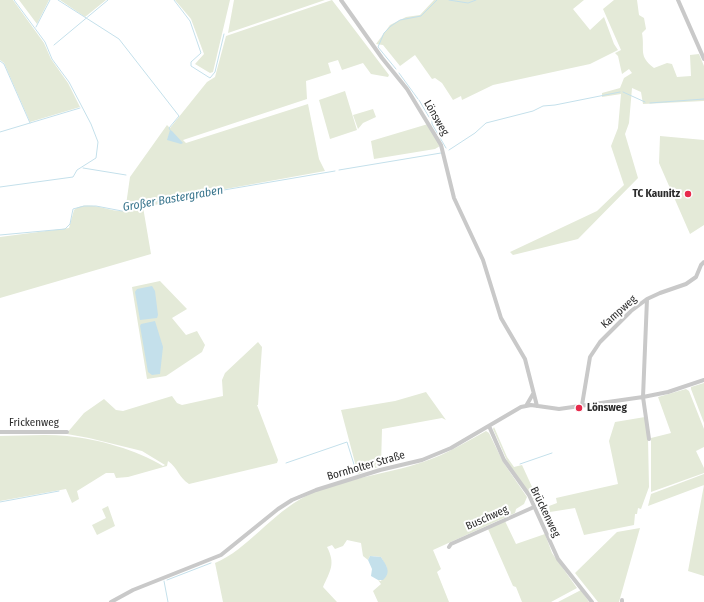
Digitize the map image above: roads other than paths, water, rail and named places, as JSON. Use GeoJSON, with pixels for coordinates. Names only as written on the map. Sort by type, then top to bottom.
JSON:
{"type":"FeatureCollection","features":[{"type":"Feature","properties":{"kind":"street","name":"Lönsweg"},"geometry":{"type":"LineString","coordinates":[[341,0],[382,58],[421,109],[441,145],[454,198],[483,260],[501,318],[525,359],[537,406]]}},
{"type":"Feature","properties":{"kind":"street"},"geometry":{"type":"LineString","coordinates":[[678,0],[704,59]]}},
{"type":"Feature","properties":{"kind":"street","name":"Kampweg"},"geometry":{"type":"LineString","coordinates":[[582,405],[590,357],[594,350],[616,325],[647,300],[660,293],[686,284],[696,277],[701,265],[704,262]]}},
{"type":"Feature","properties":{"kind":"street"},"geometry":{"type":"LineString","coordinates":[[647,300],[643,397],[649,439]]}},
{"type":"Feature","properties":{"kind":"street","name":"Bornholter Straße"},"geometry":{"type":"LineString","coordinates":[[111,602],[133,590],[221,555],[278,509],[304,495],[380,470],[422,460],[451,448],[526,406],[559,409],[643,397],[668,392],[704,380]]}},
{"type":"Feature","properties":{"kind":"street"},"geometry":{"type":"LineString","coordinates":[[526,406],[533,394]]}},
{"type":"Feature","properties":{"kind":"street","name":"Brückenweg"},"geometry":{"type":"LineString","coordinates":[[489,426],[504,460],[529,495],[558,559],[592,602]]}},
{"type":"Feature","properties":{"kind":"street","name":"Frickenweg"},"geometry":{"type":"LineString","coordinates":[[0,432],[67,432]]}},
{"type":"Feature","properties":{"kind":"street","name":"Buschweg"},"geometry":{"type":"LineString","coordinates":[[449,546],[534,507]]}},
{"type":"Feature","properties":{"kind":"water"},"geometry":{"type":"Polygon","coordinates":[[[170,130],[183,143],[181,144],[167,140],[170,130]]]}},
{"type":"Feature","properties":{"kind":"water"},"geometry":{"type":"Polygon","coordinates":[[[152,286],[155,291],[158,315],[157,318],[140,320],[135,292],[137,289],[152,286]]]}},
{"type":"Feature","properties":{"kind":"water"},"geometry":{"type":"Polygon","coordinates":[[[155,321],[163,347],[160,374],[152,375],[148,372],[140,326],[141,324],[155,321]]]}},
{"type":"Feature","properties":{"kind":"water"},"geometry":{"type":"Polygon","coordinates":[[[370,556],[381,557],[385,563],[388,571],[383,580],[378,580],[371,576],[372,569],[368,560],[370,556]]]}},
{"type":"Feature","properties":{"kind":"waterway"},"geometry":{"type":"LineString","coordinates":[[0,187],[73,177],[77,170],[96,158],[98,142],[91,124],[69,82],[52,59],[45,42],[14,0]]}},
{"type":"Feature","properties":{"kind":"waterway"},"geometry":{"type":"LineString","coordinates":[[36,27],[50,0]]}},
{"type":"Feature","properties":{"kind":"waterway"},"geometry":{"type":"LineString","coordinates":[[58,0],[119,39],[179,116],[169,128],[170,130]]}},
{"type":"Feature","properties":{"kind":"waterway"},"geometry":{"type":"LineString","coordinates":[[54,45],[108,0]]}},
{"type":"Feature","properties":{"kind":"waterway"},"geometry":{"type":"LineString","coordinates":[[174,0],[190,21],[201,53],[191,62],[191,66],[210,78],[215,72],[224,34]]}},
{"type":"Feature","properties":{"kind":"waterway"},"geometry":{"type":"LineString","coordinates":[[396,69],[378,47],[384,33],[400,20],[421,16],[437,0]]}},
{"type":"Feature","properties":{"kind":"waterway"},"geometry":{"type":"LineString","coordinates":[[449,0],[468,3],[476,0]]}},
{"type":"Feature","properties":{"kind":"waterway"},"geometry":{"type":"LineString","coordinates":[[0,61],[4,64],[30,123]]}},
{"type":"Feature","properties":{"kind":"waterway"},"geometry":{"type":"LineString","coordinates":[[399,73],[418,99]]}},
{"type":"Feature","properties":{"kind":"waterway","name":"Großer Bastergraben"},"geometry":{"type":"LineString","coordinates":[[449,150],[475,133],[486,123],[533,111],[543,106],[620,92]]}},
{"type":"Feature","properties":{"kind":"waterway","name":"Großer Bastergraben"},"geometry":{"type":"LineString","coordinates":[[623,92],[645,102]]}},
{"type":"Feature","properties":{"kind":"waterway","name":"Großer Bastergraben"},"geometry":{"type":"LineString","coordinates":[[650,103],[704,99]]}},
{"type":"Feature","properties":{"kind":"waterway"},"geometry":{"type":"LineString","coordinates":[[419,100],[429,117]]}},
{"type":"Feature","properties":{"kind":"waterway"},"geometry":{"type":"LineString","coordinates":[[0,132],[80,108]]}},
{"type":"Feature","properties":{"kind":"waterway"},"geometry":{"type":"LineString","coordinates":[[432,119],[432,124],[446,148]]}},
{"type":"Feature","properties":{"kind":"waterway","name":"Großer Bastergraben"},"geometry":{"type":"LineString","coordinates":[[339,170],[441,153]]}},
{"type":"Feature","properties":{"kind":"waterway"},"geometry":{"type":"LineString","coordinates":[[83,168],[126,175]]}},
{"type":"Feature","properties":{"kind":"waterway","name":"Großer Bastergraben"},"geometry":{"type":"LineString","coordinates":[[0,235],[65,229],[70,224],[73,209],[84,206],[96,206],[122,211],[142,204],[335,171]]}},
{"type":"Feature","properties":{"kind":"waterway"},"geometry":{"type":"LineString","coordinates":[[286,463],[347,442],[357,474]]}},
{"type":"Feature","properties":{"kind":"waterway"},"geometry":{"type":"LineString","coordinates":[[520,464],[552,453]]}},
{"type":"Feature","properties":{"kind":"waterway"},"geometry":{"type":"LineString","coordinates":[[0,502],[59,491]]}},
{"type":"Feature","properties":{"kind":"waterway"},"geometry":{"type":"LineString","coordinates":[[167,580],[211,563]]}},
{"type":"Feature","properties":{"kind":"waterway"},"geometry":{"type":"LineString","coordinates":[[164,581],[168,602]]}},
{"type":"Feature","properties":{"kind":"place","name":"TC Kaunitz"},"geometry":{"type":"Point","coordinates":[688,194]}},
{"type":"Feature","properties":{"kind":"place","name":"Lönsweg"},"geometry":{"type":"Point","coordinates":[579,408]}}]}
